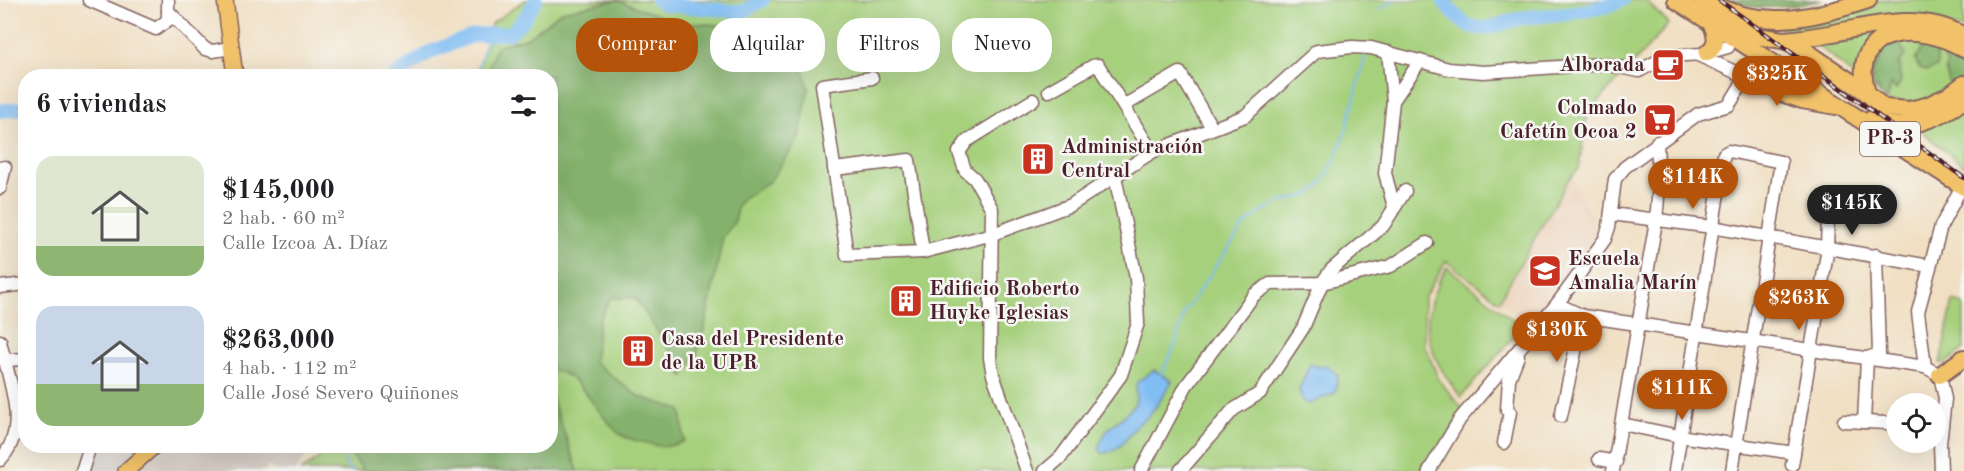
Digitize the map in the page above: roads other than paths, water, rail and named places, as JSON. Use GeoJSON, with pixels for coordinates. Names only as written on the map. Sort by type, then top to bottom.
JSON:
{"type":"FeatureCollection","features":[{"type":"Feature","properties":{"kind":"highway"},"geometry":{"type":"LineString","coordinates":[[1703,0],[1729,11],[1780,19],[1811,17],[1868,0]]}},
{"type":"Feature","properties":{"kind":"highway"},"geometry":{"type":"LineString","coordinates":[[1703,0],[1750,35],[1783,40],[1797,45],[1867,93],[1884,108],[1909,110],[1941,100],[1964,84]]}},
{"type":"Feature","properties":{"kind":"highway"},"geometry":{"type":"LineString","coordinates":[[1682,4],[1713,25],[1734,45],[1813,88],[1840,98],[1878,122],[1889,125],[1920,122],[1948,111],[1964,100]]}},
{"type":"Feature","properties":{"kind":"highway"},"geometry":{"type":"LineString","coordinates":[[1734,45],[1783,40],[1912,20],[1943,26],[1964,36]]}},
{"type":"Feature","properties":{"kind":"highway"},"geometry":{"type":"LineString","coordinates":[[1701,53],[1715,43],[1716,34],[1713,25]]}},
{"type":"Feature","properties":{"kind":"highway"},"geometry":{"type":"LineString","coordinates":[[1867,93],[1865,58],[1878,41],[1887,36],[1901,32],[1928,34],[1964,49]]}},
{"type":"Feature","properties":{"kind":"highway"},"geometry":{"type":"LineString","coordinates":[[1813,88],[1830,69]]}},
{"type":"Feature","properties":{"kind":"highway","name":"PR-3"},"geometry":{"type":"LineString","coordinates":[[1813,88],[1963,186]]}},
{"type":"Feature","properties":{"kind":"highway"},"geometry":{"type":"LineString","coordinates":[[1781,93],[1802,100],[1842,107]]}},
{"type":"Feature","properties":{"kind":"highway"},"geometry":{"type":"LineString","coordinates":[[1933,371],[1964,358]]}},
{"type":"Feature","properties":{"kind":"main road"},"geometry":{"type":"LineString","coordinates":[[225,0],[234,69]]}},
{"type":"Feature","properties":{"kind":"main road"},"geometry":{"type":"LineString","coordinates":[[126,471],[146,453]]}},
{"type":"Feature","properties":{"kind":"street"},"geometry":{"type":"LineString","coordinates":[[89,0],[156,28],[168,20],[168,5]]}},
{"type":"Feature","properties":{"kind":"street"},"geometry":{"type":"LineString","coordinates":[[168,5],[205,49],[213,51],[231,48]]}},
{"type":"Feature","properties":{"kind":"street"},"geometry":{"type":"LineString","coordinates":[[872,78],[822,85],[847,255],[923,252],[993,234],[1071,205],[1152,152],[1245,116],[1317,51],[1352,46],[1388,52],[1449,69],[1483,72],[1604,64],[1639,71],[1667,56],[1701,53],[1734,45]]}},
{"type":"Feature","properties":{"kind":"street"},"geometry":{"type":"LineString","coordinates":[[1725,67],[1722,56],[1734,45]]}},
{"type":"Feature","properties":{"kind":"street"},"geometry":{"type":"LineString","coordinates":[[1388,52],[1393,100],[1385,173],[1394,207]]}},
{"type":"Feature","properties":{"kind":"street"},"geometry":{"type":"LineString","coordinates":[[1701,53],[1781,93],[1813,88]]}},
{"type":"Feature","properties":{"kind":"street"},"geometry":{"type":"LineString","coordinates":[[1393,100],[1420,61]]}},
{"type":"Feature","properties":{"kind":"street"},"geometry":{"type":"LineString","coordinates":[[1048,91],[1098,65],[1125,105],[1152,152]]}},
{"type":"Feature","properties":{"kind":"street"},"geometry":{"type":"LineString","coordinates":[[1125,105],[1180,74],[1212,128]]}},
{"type":"Feature","properties":{"kind":"street"},"geometry":{"type":"LineString","coordinates":[[1429,471],[1460,419],[1557,304],[1605,239],[1611,214],[1615,179],[1625,167],[1658,147],[1698,114],[1729,105],[1746,77]]}},
{"type":"Feature","properties":{"kind":"street"},"geometry":{"type":"LineString","coordinates":[[1027,471],[993,375],[990,358],[993,234],[990,204],[975,179],[965,170],[959,152],[967,141],[1033,100]]}},
{"type":"Feature","properties":{"kind":"street"},"geometry":{"type":"LineString","coordinates":[[1599,459],[1615,466],[1656,221],[1659,186],[1658,147]]}},
{"type":"Feature","properties":{"kind":"street"},"geometry":{"type":"LineString","coordinates":[[1675,471],[1712,227],[1716,222],[1724,154],[1729,151],[1750,153],[1781,162],[1732,471]]}},
{"type":"Feature","properties":{"kind":"street"},"geometry":{"type":"LineString","coordinates":[[834,169],[909,160],[923,252]]}},
{"type":"Feature","properties":{"kind":"street"},"geometry":{"type":"LineString","coordinates":[[0,188],[3,167]]}},
{"type":"Feature","properties":{"kind":"street"},"geometry":{"type":"LineString","coordinates":[[1045,471],[1061,457],[1121,375],[1138,323],[1136,278],[1115,176]]}},
{"type":"Feature","properties":{"kind":"street"},"geometry":{"type":"LineString","coordinates":[[1941,471],[1940,444],[1945,399],[1933,371],[1918,312],[1941,226],[1963,186]]}},
{"type":"Feature","properties":{"kind":"street"},"geometry":{"type":"LineString","coordinates":[[1180,471],[1233,410],[1260,393],[1303,328],[1322,283],[1331,270],[1383,226],[1405,190]]}},
{"type":"Feature","properties":{"kind":"street"},"geometry":{"type":"LineString","coordinates":[[1622,424],[1736,445],[1793,459],[1827,247],[1828,211]]}},
{"type":"Feature","properties":{"kind":"street"},"geometry":{"type":"LineString","coordinates":[[1611,214],[1712,227],[1929,266]]}},
{"type":"Feature","properties":{"kind":"street"},"geometry":{"type":"LineString","coordinates":[[1141,471],[1186,386],[1254,295],[1270,284],[1322,283],[1391,266],[1427,243]]}},
{"type":"Feature","properties":{"kind":"street"},"geometry":{"type":"LineString","coordinates":[[1867,358],[1879,354],[1876,255]]}},
{"type":"Feature","properties":{"kind":"street"},"geometry":{"type":"LineString","coordinates":[[0,287],[18,285]]}},
{"type":"Feature","properties":{"kind":"street"},"geometry":{"type":"LineString","coordinates":[[1557,304],[1583,316],[1867,358],[1933,371]]}},
{"type":"Feature","properties":{"kind":"street"},"geometry":{"type":"LineString","coordinates":[[1561,416],[1583,316]]}},
{"type":"Feature","properties":{"kind":"street"},"geometry":{"type":"LineString","coordinates":[[0,341],[16,417],[15,438],[0,460]]}},
{"type":"Feature","properties":{"kind":"street"},"geometry":{"type":"LineString","coordinates":[[1504,443],[1510,412],[1507,410],[1509,379],[1524,344]]}},
{"type":"Feature","properties":{"kind":"street"},"geometry":{"type":"LineString","coordinates":[[1864,422],[1867,358]]}},
{"type":"Feature","properties":{"kind":"street"},"geometry":{"type":"LineString","coordinates":[[4,360],[18,359]]}},
{"type":"Feature","properties":{"kind":"street"},"geometry":{"type":"LineString","coordinates":[[1844,421],[1886,423]]}},
{"type":"Feature","properties":{"kind":"street"},"geometry":{"type":"LineString","coordinates":[[82,471],[88,453]]}},
{"type":"Feature","properties":{"kind":"water"},"geometry":{"type":"Polygon","coordinates":[[[1310,364],[1319,367],[1327,365],[1338,376],[1335,393],[1309,404],[1303,401],[1299,390],[1310,364]]]}},
{"type":"Feature","properties":{"kind":"water"},"geometry":{"type":"Polygon","coordinates":[[[1154,370],[1172,381],[1161,399],[1146,419],[1137,425],[1118,447],[1102,453],[1099,449],[1105,434],[1134,405],[1137,382],[1154,370]]]}},
{"type":"Feature","properties":{"kind":"waterway"},"geometry":{"type":"LineString","coordinates":[[405,69],[430,52],[475,35],[510,33],[524,19],[536,0]]}},
{"type":"Feature","properties":{"kind":"waterway"},"geometry":{"type":"LineString","coordinates":[[657,0],[663,4],[743,12],[763,0]]}},
{"type":"Feature","properties":{"kind":"waterway"},"geometry":{"type":"LineString","coordinates":[[1377,10],[1395,0]]}},
{"type":"Feature","properties":{"kind":"waterway"},"geometry":{"type":"LineString","coordinates":[[1443,0],[1460,20],[1480,28],[1492,27],[1522,18],[1585,11],[1622,0]]}},
{"type":"Feature","properties":{"kind":"waterway"},"geometry":{"type":"LineString","coordinates":[[477,69],[489,34]]}},
{"type":"Feature","properties":{"kind":"waterway"},"geometry":{"type":"LineString","coordinates":[[1161,374],[1175,345],[1184,313],[1242,228],[1268,208],[1280,202],[1307,195],[1321,184],[1346,131],[1365,57]]}},
{"type":"Feature","properties":{"kind":"waterway"},"geometry":{"type":"LineString","coordinates":[[0,111],[18,109]]}},
{"type":"Feature","properties":{"kind":"waterway"},"geometry":{"type":"LineString","coordinates":[[343,453],[346,465],[351,471]]}},
{"type":"Feature","properties":{"kind":"railway"},"geometry":{"type":"LineString","coordinates":[[1719,0],[1964,178]]}},
{"type":"Feature","properties":{"kind":"place","name":"Alborada"},"geometry":{"type":"Point","coordinates":[1668,65]}},
{"type":"Feature","properties":{"kind":"place","name":"Colmado Cafetín Ocoa 2"},"geometry":{"type":"Point","coordinates":[1660,120]}},
{"type":"Feature","properties":{"kind":"place","name":"Administración Central"},"geometry":{"type":"Point","coordinates":[1038,159]}},
{"type":"Feature","properties":{"kind":"place","name":"Escuela Amalia Marín"},"geometry":{"type":"Point","coordinates":[1545,271]}},
{"type":"Feature","properties":{"kind":"place","name":"Edificio Roberto Huyke Iglesias"},"geometry":{"type":"Point","coordinates":[906,301]}},
{"type":"Feature","properties":{"kind":"place","name":"Casa del Presidente de la UPR"},"geometry":{"type":"Point","coordinates":[638,351]}}]}
